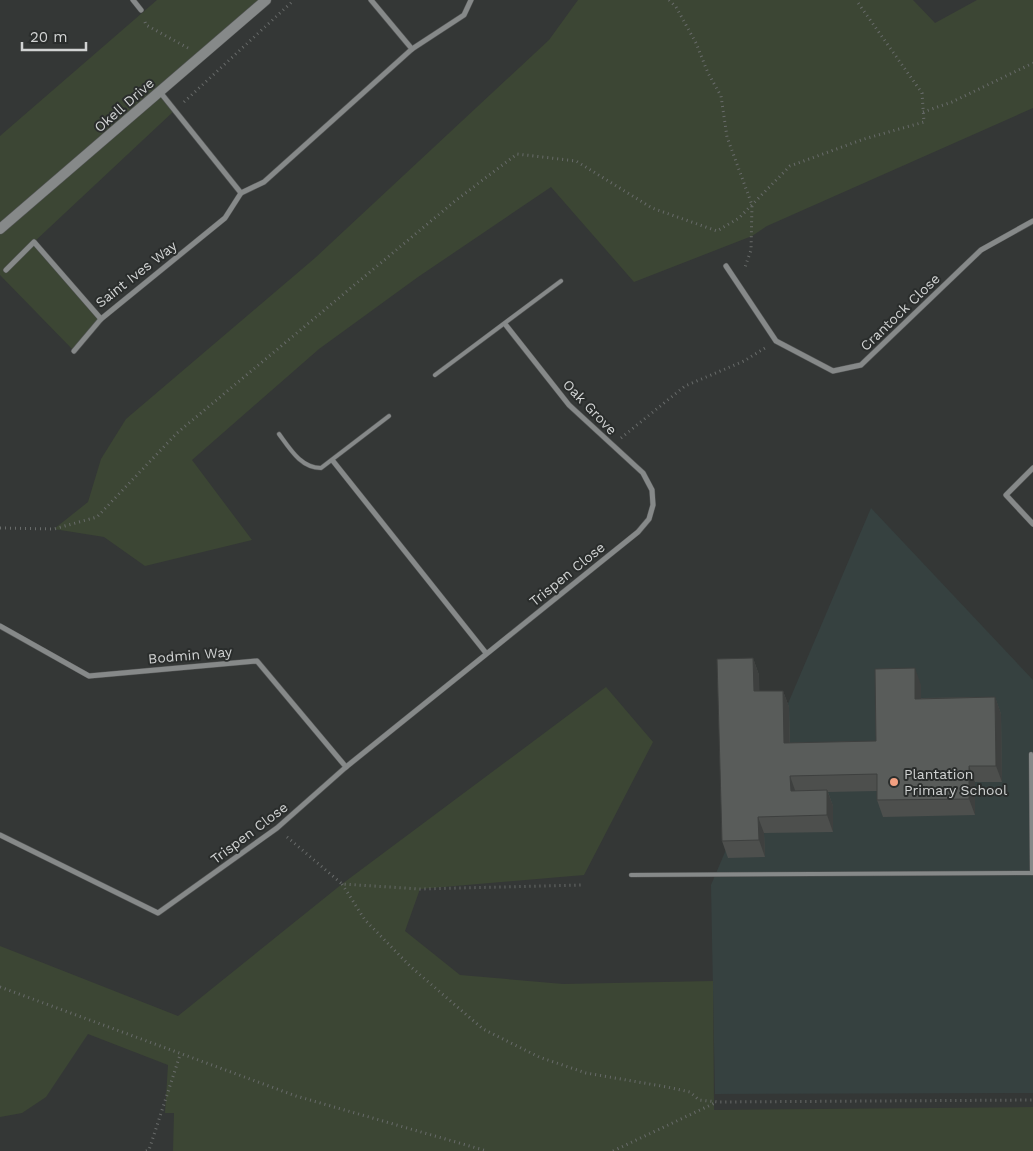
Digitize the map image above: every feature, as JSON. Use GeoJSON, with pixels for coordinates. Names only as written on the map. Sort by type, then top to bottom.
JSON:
{"type":"FeatureCollection","features":[{"type":"Feature","properties":{"kind":"street"},"geometry":{"type":"LineString","coordinates":[[133,0],[142,10]]}},
{"type":"Feature","properties":{"kind":"street","name":"Okell Drive"},"geometry":{"type":"LineString","coordinates":[[0,229],[266,0]]}},
{"type":"Feature","properties":{"kind":"street"},"geometry":{"type":"LineString","coordinates":[[371,0],[412,49]]}},
{"type":"Feature","properties":{"kind":"street"},"geometry":{"type":"LineString","coordinates":[[160,92],[241,193],[264,182],[412,49],[464,15],[471,0]]}},
{"type":"Feature","properties":{"kind":"street","name":"Saint Ives Way"},"geometry":{"type":"LineString","coordinates":[[6,270],[34,242],[101,319],[225,218],[241,193]]}},
{"type":"Feature","properties":{"kind":"street","name":"Crantock Close"},"geometry":{"type":"LineString","coordinates":[[726,266],[776,341],[833,371],[861,365],[981,250],[1032,222]]}},
{"type":"Feature","properties":{"kind":"street"},"geometry":{"type":"LineString","coordinates":[[74,351],[101,319]]}},
{"type":"Feature","properties":{"kind":"street","name":"Oak Grove"},"geometry":{"type":"LineString","coordinates":[[505,324],[569,405],[643,473],[652,490],[653,505]]}},
{"type":"Feature","properties":{"kind":"street"},"geometry":{"type":"LineString","coordinates":[[333,461],[486,653]]}},
{"type":"Feature","properties":{"kind":"street"},"geometry":{"type":"LineString","coordinates":[[1033,468],[1006,496],[1033,524]]}},
{"type":"Feature","properties":{"kind":"street","name":"Trispen Close"},"geometry":{"type":"LineString","coordinates":[[0,835],[158,914],[277,828],[346,767],[638,532],[649,519],[653,505]]}},
{"type":"Feature","properties":{"kind":"street","name":"Bodmin Way"},"geometry":{"type":"LineString","coordinates":[[0,626],[89,676],[257,660],[346,767]]}},
{"type":"Feature","properties":{"kind":"lane"},"geometry":{"type":"LineString","coordinates":[[435,375],[562,281]]}},
{"type":"Feature","properties":{"kind":"lane"},"geometry":{"type":"LineString","coordinates":[[279,434],[304,464],[313,468],[321,468],[333,461],[388,416]]}},
{"type":"Feature","properties":{"kind":"lane"},"geometry":{"type":"LineString","coordinates":[[631,875],[1033,873],[1032,754]]}},
{"type":"Feature","properties":{"kind":"path"},"geometry":{"type":"LineString","coordinates":[[175,110],[294,0]]}},
{"type":"Feature","properties":{"kind":"path"},"geometry":{"type":"LineString","coordinates":[[669,0],[676,7],[696,43],[708,72],[721,96],[727,137],[752,205],[751,250],[739,285]]}},
{"type":"Feature","properties":{"kind":"path"},"geometry":{"type":"LineString","coordinates":[[0,528],[54,529],[97,516],[177,433],[455,201],[517,154],[576,161],[652,208],[717,231],[739,218],[790,166],[864,139],[924,122],[922,93],[856,0]]}},
{"type":"Feature","properties":{"kind":"path"},"geometry":{"type":"LineString","coordinates":[[142,10],[146,25],[202,56]]}},
{"type":"Feature","properties":{"kind":"path"},"geometry":{"type":"LineString","coordinates":[[924,112],[952,102],[1033,63]]}},
{"type":"Feature","properties":{"kind":"path"},"geometry":{"type":"LineString","coordinates":[[612,445],[685,386],[744,361],[776,341]]}},
{"type":"Feature","properties":{"kind":"path"},"geometry":{"type":"LineString","coordinates":[[277,828],[342,884],[365,920],[405,960],[483,1029],[539,1058],[586,1073],[690,1092],[700,1100],[718,1102],[1033,1100]]}},
{"type":"Feature","properties":{"kind":"path"},"geometry":{"type":"LineString","coordinates":[[342,884],[420,889],[581,885]]}},
{"type":"Feature","properties":{"kind":"path"},"geometry":{"type":"LineString","coordinates":[[0,987],[180,1055],[296,1096],[487,1151]]}},
{"type":"Feature","properties":{"kind":"path"},"geometry":{"type":"LineString","coordinates":[[146,1151],[149,1150],[180,1055]]}},
{"type":"Feature","properties":{"kind":"path"},"geometry":{"type":"LineString","coordinates":[[613,1151],[718,1102]]}},
{"type":"Feature","properties":{"kind":"shaded area","name":"Plantation Primary School"},"geometry":{"type":"Polygon","coordinates":[[[871,508],[1033,680],[1033,1093],[715,1094],[711,885],[871,508]]]}},
{"type":"Feature","properties":{"kind":"green space"},"geometry":{"type":"Polygon","coordinates":[[[157,0],[266,0],[160,92],[175,110],[34,242],[101,319],[74,351],[0,275],[0,136],[157,0]]]}},
{"type":"Feature","properties":{"kind":"green space"},"geometry":{"type":"Polygon","coordinates":[[[578,0],[913,0],[935,23],[977,0],[1033,0],[1033,108],[767,226],[752,236],[634,282],[551,187],[418,277],[319,349],[192,460],[252,540],[145,566],[104,537],[54,529],[88,502],[101,459],[126,419],[315,258],[549,40],[578,0]]]}},
{"type":"Feature","properties":{"kind":"green space"},"geometry":{"type":"Polygon","coordinates":[[[606,687],[653,742],[584,875],[420,889],[405,931],[460,975],[563,984],[713,981],[714,1110],[1033,1107],[1033,1151],[173,1151],[174,1113],[165,1113],[168,1065],[88,1034],[46,1097],[22,1113],[0,1117],[0,946],[178,1016],[342,884],[606,687]]]}},
{"type":"Feature","properties":{"kind":"building"},"geometry":{"type":"Polygon","coordinates":[[[753,658],[754,691],[783,691],[784,743],[876,741],[875,669],[915,668],[915,699],[995,697],[996,766],[969,766],[969,799],[877,800],[877,774],[790,776],[791,791],[827,790],[827,815],[758,817],[759,840],[722,841],[717,659],[753,658]]]}},
{"type":"Feature","properties":{"kind":"place","name":"Plantation Primary School"},"geometry":{"type":"Point","coordinates":[894,782]}}]}
